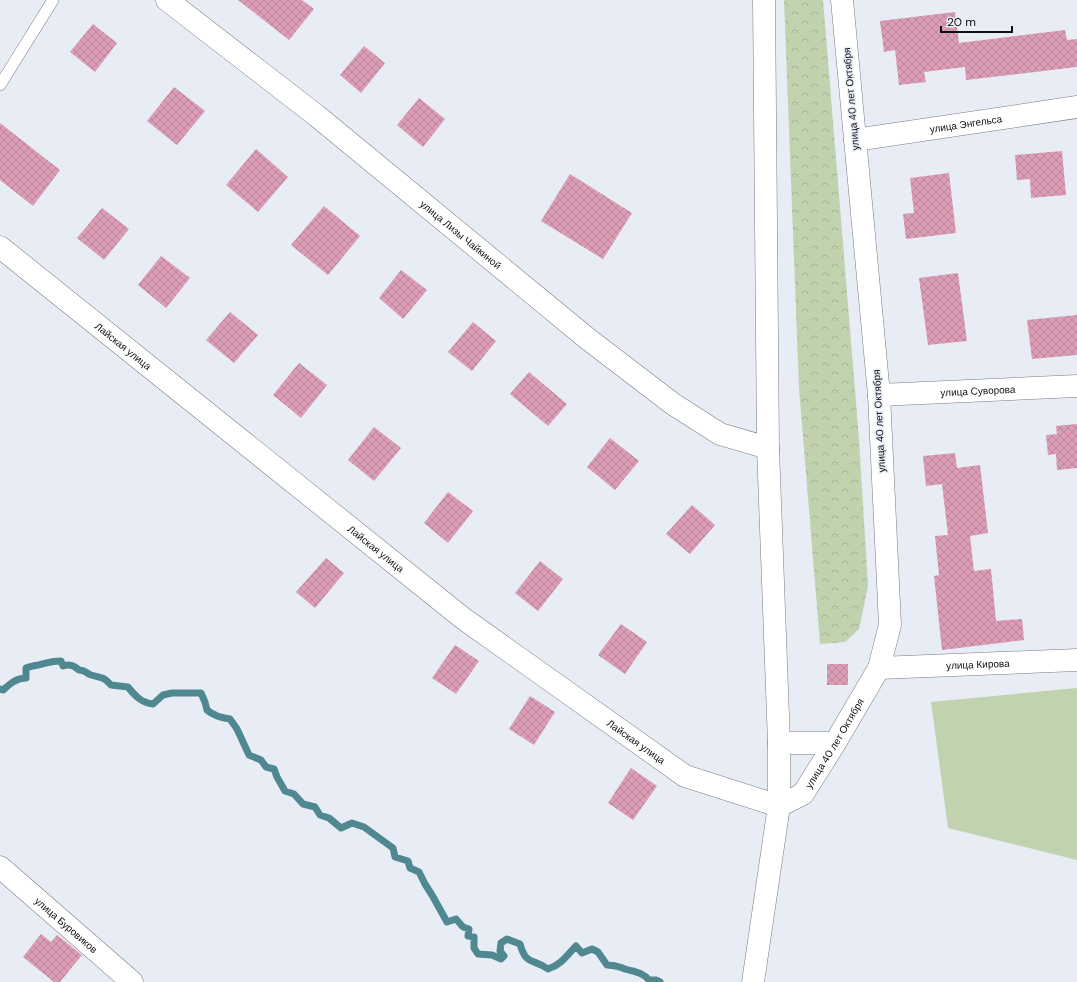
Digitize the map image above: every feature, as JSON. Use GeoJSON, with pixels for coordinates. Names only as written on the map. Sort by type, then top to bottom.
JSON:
{"type":"FeatureCollection","features":[{"type":"Feature","properties":{"kind":"street","name":"улица Лизы Чайкиной"},"geometry":{"type":"LineString","coordinates":[[167,0],[317,116],[582,334],[673,404],[720,434],[768,448]]}},
{"type":"Feature","properties":{"kind":"street"},"geometry":{"type":"LineString","coordinates":[[753,982],[778,806],[779,743],[768,448],[764,0]]}},
{"type":"Feature","properties":{"kind":"street","name":"улица 40 лет Октября"},"geometry":{"type":"LineString","coordinates":[[778,806],[803,794],[835,743],[880,668],[890,625],[879,395],[842,0]]}},
{"type":"Feature","properties":{"kind":"street","name":"улица Энгельса"},"geometry":{"type":"LineString","coordinates":[[855,140],[1077,106]]}},
{"type":"Feature","properties":{"kind":"street","name":"Лайская улица"},"geometry":{"type":"LineString","coordinates":[[0,247],[464,619],[685,776],[778,806]]}},
{"type":"Feature","properties":{"kind":"street","name":"улица Суворова"},"geometry":{"type":"LineString","coordinates":[[879,395],[1077,386]]}},
{"type":"Feature","properties":{"kind":"street","name":"улица Кирова"},"geometry":{"type":"LineString","coordinates":[[880,668],[1077,660]]}},
{"type":"Feature","properties":{"kind":"street"},"geometry":{"type":"LineString","coordinates":[[779,743],[835,743]]}},
{"type":"Feature","properties":{"kind":"street","name":"улица Буровиков"},"geometry":{"type":"LineString","coordinates":[[0,867],[132,982]]}},
{"type":"Feature","properties":{"kind":"lane"},"geometry":{"type":"LineString","coordinates":[[0,85],[53,0]]}},
{"type":"Feature","properties":{"kind":"green space"},"geometry":{"type":"Polygon","coordinates":[[[784,0],[823,0],[859,439],[868,586],[859,629],[845,642],[820,644],[799,388],[784,0]]]}},
{"type":"Feature","properties":{"kind":"green space"},"geometry":{"type":"Polygon","coordinates":[[[1077,688],[1077,860],[948,828],[931,702],[1077,688]]]}},
{"type":"Feature","properties":{"kind":"building"},"geometry":{"type":"Polygon","coordinates":[[[238,0],[302,0],[314,9],[289,40],[238,0]]]}},
{"type":"Feature","properties":{"kind":"building"},"geometry":{"type":"Polygon","coordinates":[[[955,12],[959,43],[1065,30],[1067,40],[1077,39],[1077,67],[966,80],[965,67],[924,72],[926,82],[899,85],[895,50],[884,52],[880,21],[955,12]]]}},
{"type":"Feature","properties":{"kind":"building"},"geometry":{"type":"Polygon","coordinates":[[[93,24],[117,43],[95,72],[70,52],[93,24]]]}},
{"type":"Feature","properties":{"kind":"building"},"geometry":{"type":"Polygon","coordinates":[[[364,46],[385,63],[361,93],[340,75],[364,46]]]}},
{"type":"Feature","properties":{"kind":"building"},"geometry":{"type":"Polygon","coordinates":[[[174,87],[205,111],[177,145],[147,121],[174,87]]]}},
{"type":"Feature","properties":{"kind":"building"},"geometry":{"type":"Polygon","coordinates":[[[419,98],[445,119],[423,147],[397,125],[419,98]]]}},
{"type":"Feature","properties":{"kind":"building"},"geometry":{"type":"Polygon","coordinates":[[[0,123],[60,170],[33,206],[0,180],[0,123]]]}},
{"type":"Feature","properties":{"kind":"building"},"geometry":{"type":"Polygon","coordinates":[[[256,149],[288,177],[258,212],[226,185],[256,149]]]}},
{"type":"Feature","properties":{"kind":"building"},"geometry":{"type":"Polygon","coordinates":[[[1062,151],[1066,195],[1031,198],[1030,179],[1017,180],[1015,155],[1062,151]]]}},
{"type":"Feature","properties":{"kind":"building"},"geometry":{"type":"Polygon","coordinates":[[[949,173],[956,233],[906,239],[903,214],[914,213],[910,178],[949,173]]]}},
{"type":"Feature","properties":{"kind":"building"},"geometry":{"type":"Polygon","coordinates":[[[570,174],[632,213],[603,259],[541,221],[570,174]]]}},
{"type":"Feature","properties":{"kind":"building"},"geometry":{"type":"Polygon","coordinates":[[[324,206],[360,236],[328,275],[291,245],[324,206]]]}},
{"type":"Feature","properties":{"kind":"building"},"geometry":{"type":"Polygon","coordinates":[[[102,208],[129,229],[104,260],[77,238],[102,208]]]}},
{"type":"Feature","properties":{"kind":"building"},"geometry":{"type":"Polygon","coordinates":[[[161,256],[190,278],[166,308],[138,285],[161,256]]]}},
{"type":"Feature","properties":{"kind":"building"},"geometry":{"type":"Polygon","coordinates":[[[401,270],[427,290],[403,319],[379,298],[401,270]]]}},
{"type":"Feature","properties":{"kind":"building"},"geometry":{"type":"Polygon","coordinates":[[[958,273],[967,341],[928,345],[919,278],[958,273]]]}},
{"type":"Feature","properties":{"kind":"building"},"geometry":{"type":"Polygon","coordinates":[[[230,312],[258,335],[234,363],[206,340],[230,312]]]}},
{"type":"Feature","properties":{"kind":"building"},"geometry":{"type":"Polygon","coordinates":[[[1077,315],[1077,355],[1032,359],[1027,320],[1077,315]]]}},
{"type":"Feature","properties":{"kind":"building"},"geometry":{"type":"Polygon","coordinates":[[[473,322],[496,341],[472,371],[448,352],[473,322]]]}},
{"type":"Feature","properties":{"kind":"building"},"geometry":{"type":"Polygon","coordinates":[[[299,363],[327,385],[301,418],[273,395],[299,363]]]}},
{"type":"Feature","properties":{"kind":"building"},"geometry":{"type":"Polygon","coordinates":[[[529,372],[567,404],[548,426],[510,394],[529,372]]]}},
{"type":"Feature","properties":{"kind":"building"},"geometry":{"type":"Polygon","coordinates":[[[1077,424],[1077,468],[1057,470],[1056,454],[1048,455],[1046,435],[1057,434],[1056,426],[1077,424]]]}},
{"type":"Feature","properties":{"kind":"building"},"geometry":{"type":"Polygon","coordinates":[[[374,427],[401,448],[374,481],[348,460],[374,427]]]}},
{"type":"Feature","properties":{"kind":"building"},"geometry":{"type":"Polygon","coordinates":[[[610,438],[639,461],[615,490],[587,467],[610,438]]]}},
{"type":"Feature","properties":{"kind":"building"},"geometry":{"type":"Polygon","coordinates":[[[955,453],[957,468],[980,465],[988,533],[970,536],[974,571],[991,569],[996,621],[1022,619],[1024,640],[942,650],[934,576],[939,575],[935,536],[948,535],[942,484],[926,486],[923,456],[955,453]]]}},
{"type":"Feature","properties":{"kind":"building"},"geometry":{"type":"Polygon","coordinates":[[[448,492],[473,511],[448,543],[424,523],[448,492]]]}},
{"type":"Feature","properties":{"kind":"building"},"geometry":{"type":"Polygon","coordinates":[[[692,505],[715,525],[690,554],[666,534],[692,505]]]}},
{"type":"Feature","properties":{"kind":"building"},"geometry":{"type":"Polygon","coordinates":[[[326,558],[344,573],[315,608],[296,592],[326,558]]]}},
{"type":"Feature","properties":{"kind":"building"},"geometry":{"type":"Polygon","coordinates":[[[540,561],[563,579],[538,611],[515,593],[540,561]]]}},
{"type":"Feature","properties":{"kind":"building"},"geometry":{"type":"Polygon","coordinates":[[[621,624],[647,642],[625,674],[598,655],[621,624]]]}},
{"type":"Feature","properties":{"kind":"building"},"geometry":{"type":"Polygon","coordinates":[[[455,645],[479,661],[456,694],[432,678],[455,645]]]}},
{"type":"Feature","properties":{"kind":"building"},"geometry":{"type":"Polygon","coordinates":[[[827,664],[848,664],[848,685],[827,685],[827,664]]]}},
{"type":"Feature","properties":{"kind":"building"},"geometry":{"type":"Polygon","coordinates":[[[530,696],[555,712],[534,745],[509,729],[530,696]]]}},
{"type":"Feature","properties":{"kind":"building"},"geometry":{"type":"Polygon","coordinates":[[[631,768],[657,786],[633,820],[608,803],[631,768]]]}},
{"type":"Feature","properties":{"kind":"building"},"geometry":{"type":"Polygon","coordinates":[[[41,934],[51,942],[57,935],[82,955],[60,982],[54,982],[23,957],[41,934]]]}},
{"type":"Feature","properties":{"kind":"waterway"},"geometry":{"type":"LineString","coordinates":[[0,689],[3,690],[16,680],[26,678],[26,668],[61,661],[63,666],[73,666],[79,670],[83,670],[89,674],[104,679],[111,685],[128,687],[139,698],[145,702],[153,704],[163,695],[172,693],[201,693],[207,710],[212,714],[230,719],[237,729],[249,755],[261,760],[266,767],[274,769],[285,791],[294,794],[303,804],[315,807],[320,815],[329,818],[341,828],[352,823],[364,827],[393,848],[395,857],[408,861],[410,868],[419,872],[447,922],[456,919],[463,927],[469,929],[468,936],[474,937],[474,948],[478,954],[492,955],[501,959],[504,956],[500,951],[501,943],[507,939],[520,944],[522,951],[528,959],[548,969],[560,962],[576,946],[582,953],[592,949],[598,952],[607,965],[616,966],[638,973],[644,975],[649,980],[656,980],[660,982]]}}]}
